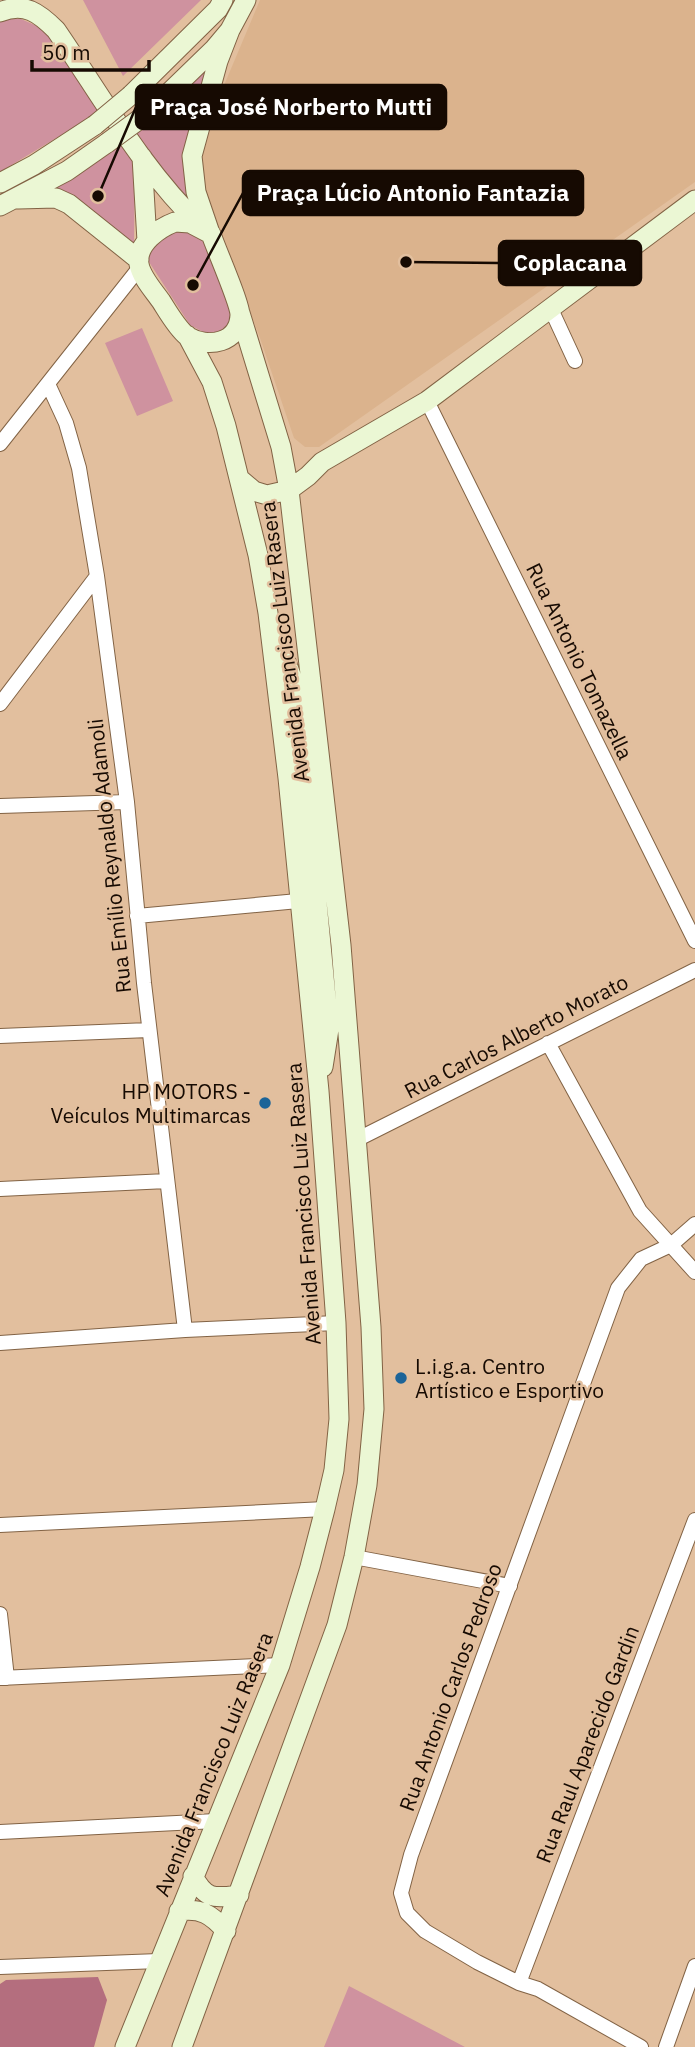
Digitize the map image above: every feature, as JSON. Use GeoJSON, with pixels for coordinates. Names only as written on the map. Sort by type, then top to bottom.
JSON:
{"type":"FeatureCollection","features":[{"type":"Feature","properties":{"kind":"street"},"geometry":{"type":"LineString","coordinates":[[0,183],[34,165],[95,125],[131,95],[218,9],[223,0]]}},
{"type":"Feature","properties":{"kind":"street"},"geometry":{"type":"LineString","coordinates":[[9,202],[67,171],[148,113],[230,30],[246,0]]}},
{"type":"Feature","properties":{"kind":"street"},"geometry":{"type":"LineString","coordinates":[[0,12],[23,7],[40,14],[56,30],[142,157],[182,208],[206,231]]}},
{"type":"Feature","properties":{"kind":"street","name":"Avenida Francisco Luiz Rasera"},"geometry":{"type":"LineString","coordinates":[[182,2047],[337,1625],[354,1557],[367,1485],[373,1409],[371,1327],[341,945],[289,490],[281,447],[240,313],[206,231],[196,192],[192,156],[218,61],[230,30]]}},
{"type":"Feature","properties":{"kind":"street"},"geometry":{"type":"LineString","coordinates":[[0,444],[139,264],[147,241],[142,157]]}},
{"type":"Feature","properties":{"kind":"street"},"geometry":{"type":"LineString","coordinates":[[9,202],[56,198],[69,204],[139,264]]}},
{"type":"Feature","properties":{"kind":"street"},"geometry":{"type":"LineString","coordinates":[[241,480],[254,491],[267,495],[289,490],[322,462],[427,401],[695,200]]}},
{"type":"Feature","properties":{"kind":"street"},"geometry":{"type":"LineString","coordinates":[[147,241],[159,228],[174,222],[190,223],[206,231]]}},
{"type":"Feature","properties":{"kind":"street","name":"Avenida Francisco Luiz Rasera"},"geometry":{"type":"LineString","coordinates":[[125,2047],[280,1665],[325,1509],[334,1470],[339,1419],[336,1323],[319,1091],[298,901],[288,778],[268,612],[241,480],[212,382],[187,335],[152,288],[139,264]]}},
{"type":"Feature","properties":{"kind":"street"},"geometry":{"type":"LineString","coordinates":[[111,303],[134,290],[152,288]]}},
{"type":"Feature","properties":{"kind":"street"},"geometry":{"type":"LineString","coordinates":[[550,307],[575,361]]}},
{"type":"Feature","properties":{"kind":"street"},"geometry":{"type":"LineString","coordinates":[[187,335],[203,342],[217,343],[227,340],[236,331],[240,313]]}},
{"type":"Feature","properties":{"kind":"street","name":"Rua Emílio Reynaldo Adamoli"},"geometry":{"type":"LineString","coordinates":[[48,384],[66,423],[79,468],[97,576],[127,802],[149,1030],[185,1329]]}},
{"type":"Feature","properties":{"kind":"street","name":"Rua Antonio Tomazella"},"geometry":{"type":"LineString","coordinates":[[427,401],[695,941]]}},
{"type":"Feature","properties":{"kind":"street"},"geometry":{"type":"LineString","coordinates":[[281,447],[293,457],[322,462]]}},
{"type":"Feature","properties":{"kind":"street"},"geometry":{"type":"LineString","coordinates":[[0,704],[97,576]]}},
{"type":"Feature","properties":{"kind":"street"},"geometry":{"type":"LineString","coordinates":[[268,612],[291,675],[305,776],[329,1030],[319,1091]]}},
{"type":"Feature","properties":{"kind":"street"},"geometry":{"type":"LineString","coordinates":[[0,806],[127,802]]}},
{"type":"Feature","properties":{"kind":"street"},"geometry":{"type":"LineString","coordinates":[[137,916],[298,901]]}},
{"type":"Feature","properties":{"kind":"street","name":"Rua Carlos Alberto Morato"},"geometry":{"type":"LineString","coordinates":[[356,1140],[695,970]]}},
{"type":"Feature","properties":{"kind":"street"},"geometry":{"type":"LineString","coordinates":[[0,1036],[149,1030]]}},
{"type":"Feature","properties":{"kind":"street"},"geometry":{"type":"LineString","coordinates":[[548,1043],[640,1210],[695,1272]]}},
{"type":"Feature","properties":{"kind":"street"},"geometry":{"type":"LineString","coordinates":[[0,1189],[167,1181]]}},
{"type":"Feature","properties":{"kind":"street","name":"Rua Antonio Carlos Pedroso"},"geometry":{"type":"LineString","coordinates":[[641,2047],[538,1989],[519,1983],[477,1962],[425,1931],[407,1913],[401,1893],[411,1855],[618,1288],[641,1259],[671,1245],[695,1224]]}},
{"type":"Feature","properties":{"kind":"street"},"geometry":{"type":"LineString","coordinates":[[0,1343],[185,1329],[336,1323]]}},
{"type":"Feature","properties":{"kind":"street"},"geometry":{"type":"LineString","coordinates":[[339,1419],[360,1416],[373,1409]]}},
{"type":"Feature","properties":{"kind":"street"},"geometry":{"type":"LineString","coordinates":[[334,1470],[350,1470],[360,1474],[367,1485]]}},
{"type":"Feature","properties":{"kind":"street"},"geometry":{"type":"LineString","coordinates":[[0,1525],[325,1509]]}},
{"type":"Feature","properties":{"kind":"street","name":"Rua Raul Aparecido Gardin"},"geometry":{"type":"LineString","coordinates":[[519,1983],[695,1520]]}},
{"type":"Feature","properties":{"kind":"street"},"geometry":{"type":"LineString","coordinates":[[354,1557],[510,1586]]}},
{"type":"Feature","properties":{"kind":"street"},"geometry":{"type":"LineString","coordinates":[[0,1614],[4,1678],[280,1665]]}},
{"type":"Feature","properties":{"kind":"street"},"geometry":{"type":"LineString","coordinates":[[0,1832],[216,1821]]}},
{"type":"Feature","properties":{"kind":"street"},"geometry":{"type":"LineString","coordinates":[[193,1876],[200,1890],[209,1896],[239,1895]]}},
{"type":"Feature","properties":{"kind":"street"},"geometry":{"type":"LineString","coordinates":[[179,1912],[194,1909],[205,1912],[226,1931]]}},
{"type":"Feature","properties":{"kind":"street"},"geometry":{"type":"LineString","coordinates":[[0,1967],[159,1961]]}},
{"type":"Feature","properties":{"kind":"street"},"geometry":{"type":"LineString","coordinates":[[666,2047],[695,1966]]}},
{"type":"Feature","properties":{"kind":"shaded area"},"geometry":{"type":"Polygon","coordinates":[[[83,0],[201,0],[123,76],[83,0]]]}},
{"type":"Feature","properties":{"kind":"shaded area"},"geometry":{"type":"Polygon","coordinates":[[[260,0],[695,0],[695,182],[319,447],[305,447],[294,438],[260,338],[202,185],[203,153],[225,83],[260,0]]]}},
{"type":"Feature","properties":{"kind":"shaded area"},"geometry":{"type":"Polygon","coordinates":[[[21,19],[44,29],[101,111],[0,172],[0,20],[21,19]]]}},
{"type":"Feature","properties":{"kind":"shaded area"},"geometry":{"type":"Polygon","coordinates":[[[208,64],[182,157],[196,210],[181,197],[134,132],[208,64]]]}},
{"type":"Feature","properties":{"kind":"shaded area"},"geometry":{"type":"Polygon","coordinates":[[[123,141],[135,163],[134,247],[46,190],[123,141]]]}},
{"type":"Feature","properties":{"kind":"shaded area"},"geometry":{"type":"Polygon","coordinates":[[[177,230],[202,237],[232,310],[231,325],[220,335],[205,333],[190,325],[147,259],[162,233],[177,230]]]}},
{"type":"Feature","properties":{"kind":"shaded area"},"geometry":{"type":"Polygon","coordinates":[[[142,328],[173,401],[137,416],[105,343],[142,328]]]}},
{"type":"Feature","properties":{"kind":"shaded area"},"geometry":{"type":"Polygon","coordinates":[[[98,1977],[107,2000],[94,2047],[0,2047],[0,1984],[6,1980],[98,1977]]]}},
{"type":"Feature","properties":{"kind":"shaded area"},"geometry":{"type":"Polygon","coordinates":[[[349,1986],[465,2047],[324,2047],[349,1986]]]}},
{"type":"Feature","properties":{"kind":"place","name":"Praça José Norberto Mutti"},"geometry":{"type":"Point","coordinates":[98,196]}},
{"type":"Feature","properties":{"kind":"place","name":"Coplacana"},"geometry":{"type":"Point","coordinates":[406,262]}},
{"type":"Feature","properties":{"kind":"place","name":"Praça Lúcio Antonio Fantazia"},"geometry":{"type":"Point","coordinates":[193,285]}},
{"type":"Feature","properties":{"kind":"place","name":"HP MOTORS - Veículos Multimarcas"},"geometry":{"type":"Point","coordinates":[265,1103]}},
{"type":"Feature","properties":{"kind":"place","name":"L.i.g.a. Centro Artístico e Esportivo"},"geometry":{"type":"Point","coordinates":[401,1378]}}]}
